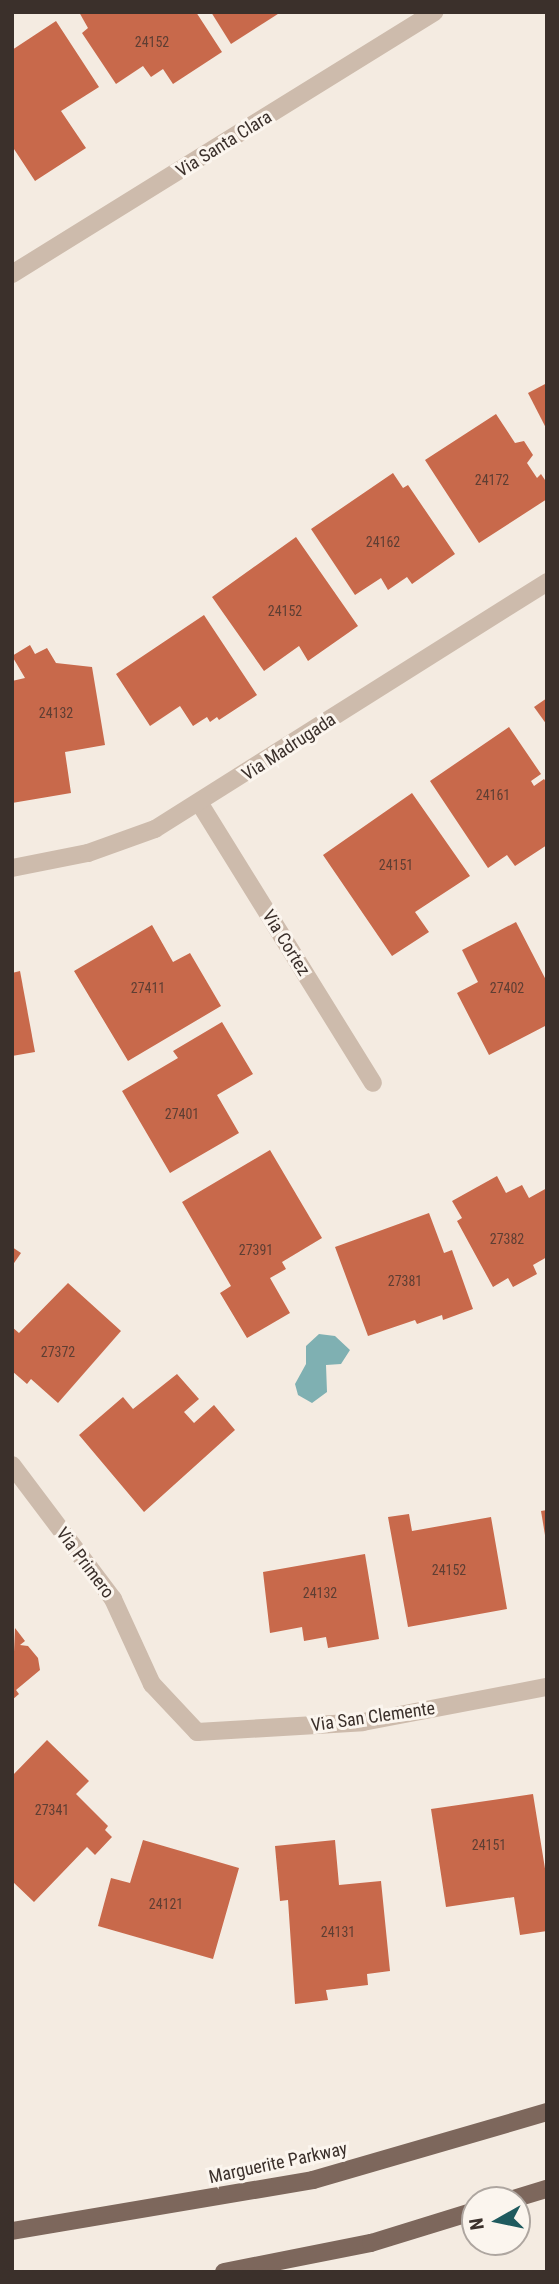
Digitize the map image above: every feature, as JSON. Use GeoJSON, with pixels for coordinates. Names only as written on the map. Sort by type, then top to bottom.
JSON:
{"type":"FeatureCollection","features":[{"type":"Feature","properties":{"kind":"main road","name":"Marguerite Parkway"},"geometry":{"type":"LineString","coordinates":[[12,2231],[313,2180],[547,2112]]}},
{"type":"Feature","properties":{"kind":"main road"},"geometry":{"type":"LineString","coordinates":[[224,2272],[371,2244],[461,2215]]}},
{"type":"Feature","properties":{"kind":"street","name":"Via Santa Clara"},"geometry":{"type":"LineString","coordinates":[[12,274],[434,12]]}},
{"type":"Feature","properties":{"kind":"street","name":"Via Madrugada"},"geometry":{"type":"LineString","coordinates":[[12,868],[88,853],[155,829],[200,804],[547,582]]}},
{"type":"Feature","properties":{"kind":"street","name":"Via Cortez"},"geometry":{"type":"LineString","coordinates":[[200,804],[373,1083]]}},
{"type":"Feature","properties":{"kind":"street","name":"Via Primero"},"geometry":{"type":"LineString","coordinates":[[12,1465],[113,1599],[152,1684],[197,1732]]}},
{"type":"Feature","properties":{"kind":"street","name":"Via San Clemente"},"geometry":{"type":"LineString","coordinates":[[197,1732],[363,1722],[547,1687]]}},
{"type":"Feature","properties":{"kind":"water"},"geometry":{"type":"Polygon","coordinates":[[[319,1334],[335,1336],[350,1350],[341,1364],[326,1365],[327,1392],[312,1403],[298,1395],[295,1384],[306,1364],[306,1346],[319,1334]]]}},
{"type":"Feature","properties":{"kind":"building"},"geometry":{"type":"Polygon","coordinates":[[[79,12],[196,12],[222,52],[173,84],[163,69],[151,77],[143,66],[116,84],[82,33],[88,28],[79,12]]]}},
{"type":"Feature","properties":{"kind":"building"},"geometry":{"type":"Polygon","coordinates":[[[211,12],[281,12],[231,44],[211,12]]]}},
{"type":"Feature","properties":{"kind":"building"},"geometry":{"type":"Polygon","coordinates":[[[56,21],[99,87],[61,111],[86,148],[35,181],[12,146],[12,50],[56,21]]]}},
{"type":"Feature","properties":{"kind":"building"},"geometry":{"type":"Polygon","coordinates":[[[547,383],[547,430],[528,393],[547,383]]]}},
{"type":"Feature","properties":{"kind":"building"},"geometry":{"type":"Polygon","coordinates":[[[496,414],[515,443],[524,441],[533,455],[527,463],[537,478],[541,474],[547,483],[547,499],[479,543],[425,460],[496,414]]]}},
{"type":"Feature","properties":{"kind":"building"},"geometry":{"type":"Polygon","coordinates":[[[393,473],[403,488],[408,485],[455,554],[412,584],[407,577],[388,590],[381,578],[355,595],[311,529],[393,473]]]}},
{"type":"Feature","properties":{"kind":"building"},"geometry":{"type":"Polygon","coordinates":[[[296,537],[358,626],[308,661],[299,646],[264,671],[212,597],[296,537]]]}},
{"type":"Feature","properties":{"kind":"building"},"geometry":{"type":"Polygon","coordinates":[[[204,615],[257,695],[219,720],[217,717],[210,722],[207,717],[193,726],[180,706],[150,726],[116,674],[204,615]]]}},
{"type":"Feature","properties":{"kind":"building"},"geometry":{"type":"Polygon","coordinates":[[[30,645],[35,654],[47,648],[56,663],[92,667],[105,745],[65,752],[71,793],[12,803],[12,681],[25,678],[12,656],[30,645]]]}},
{"type":"Feature","properties":{"kind":"building"},"geometry":{"type":"Polygon","coordinates":[[[547,698],[547,725],[534,707],[547,698]]]}},
{"type":"Feature","properties":{"kind":"building"},"geometry":{"type":"Polygon","coordinates":[[[509,727],[541,774],[531,781],[534,786],[544,779],[547,783],[547,845],[515,866],[507,855],[488,868],[430,781],[509,727]]]}},
{"type":"Feature","properties":{"kind":"building"},"geometry":{"type":"Polygon","coordinates":[[[412,793],[470,876],[415,912],[429,932],[392,956],[323,855],[412,793]]]}},
{"type":"Feature","properties":{"kind":"building"},"geometry":{"type":"Polygon","coordinates":[[[516,922],[547,982],[547,1025],[489,1055],[457,993],[478,982],[462,950],[516,922]]]}},
{"type":"Feature","properties":{"kind":"building"},"geometry":{"type":"Polygon","coordinates":[[[152,925],[173,962],[190,953],[221,1006],[128,1061],[74,971],[152,925]]]}},
{"type":"Feature","properties":{"kind":"building"},"geometry":{"type":"Polygon","coordinates":[[[20,971],[35,1052],[12,1056],[12,973],[20,971]]]}},
{"type":"Feature","properties":{"kind":"building"},"geometry":{"type":"Polygon","coordinates":[[[222,1022],[253,1074],[217,1095],[239,1133],[170,1173],[122,1091],[178,1058],[173,1051],[222,1022]]]}},
{"type":"Feature","properties":{"kind":"building"},"geometry":{"type":"Polygon","coordinates":[[[270,1150],[322,1238],[282,1262],[286,1269],[270,1278],[290,1313],[247,1338],[220,1293],[231,1286],[182,1202],[270,1150]]]}},
{"type":"Feature","properties":{"kind":"building"},"geometry":{"type":"Polygon","coordinates":[[[497,1176],[506,1193],[522,1185],[529,1198],[547,1188],[547,1257],[533,1265],[537,1274],[513,1287],[508,1278],[493,1287],[457,1221],[462,1218],[452,1201],[497,1176]]]}},
{"type":"Feature","properties":{"kind":"building"},"geometry":{"type":"Polygon","coordinates":[[[429,1213],[444,1253],[452,1250],[473,1309],[443,1320],[442,1315],[417,1324],[415,1320],[368,1336],[335,1247],[429,1213]]]}},
{"type":"Feature","properties":{"kind":"building"},"geometry":{"type":"Polygon","coordinates":[[[12,1247],[21,1253],[12,1266],[12,1247]]]}},
{"type":"Feature","properties":{"kind":"building"},"geometry":{"type":"Polygon","coordinates":[[[68,1283],[121,1331],[58,1403],[31,1379],[27,1384],[12,1371],[12,1327],[19,1333],[68,1283]]]}},
{"type":"Feature","properties":{"kind":"building"},"geometry":{"type":"Polygon","coordinates":[[[177,1374],[199,1399],[184,1412],[194,1423],[214,1405],[235,1430],[144,1512],[79,1435],[123,1397],[133,1409],[177,1374]]]}},
{"type":"Feature","properties":{"kind":"building"},"geometry":{"type":"Polygon","coordinates":[[[547,1510],[547,1535],[545,1535],[541,1511],[547,1510]]]}},
{"type":"Feature","properties":{"kind":"building"},"geometry":{"type":"Polygon","coordinates":[[[409,1514],[412,1531],[491,1517],[507,1609],[408,1627],[388,1517],[409,1514]]]}},
{"type":"Feature","properties":{"kind":"building"},"geometry":{"type":"Polygon","coordinates":[[[365,1554],[379,1639],[328,1648],[326,1637],[304,1641],[302,1627],[270,1633],[263,1572],[365,1554]]]}},
{"type":"Feature","properties":{"kind":"building"},"geometry":{"type":"Polygon","coordinates":[[[15,1628],[25,1641],[20,1645],[28,1646],[38,1658],[40,1670],[16,1690],[19,1694],[12,1700],[15,1628]]]}},
{"type":"Feature","properties":{"kind":"building"},"geometry":{"type":"Polygon","coordinates":[[[47,1740],[89,1781],[76,1794],[108,1826],[105,1830],[112,1837],[95,1855],[87,1847],[34,1902],[12,1881],[12,1776],[47,1740]]]}},
{"type":"Feature","properties":{"kind":"building"},"geometry":{"type":"Polygon","coordinates":[[[533,1794],[547,1881],[547,1931],[520,1935],[514,1897],[446,1907],[431,1809],[533,1794]]]}},
{"type":"Feature","properties":{"kind":"building"},"geometry":{"type":"Polygon","coordinates":[[[143,1840],[239,1868],[213,1959],[98,1926],[111,1878],[130,1883],[143,1840]]]}},
{"type":"Feature","properties":{"kind":"building"},"geometry":{"type":"Polygon","coordinates":[[[335,1840],[339,1885],[381,1881],[390,1971],[367,1974],[368,1985],[326,1990],[328,2000],[295,2004],[288,1900],[280,1901],[275,1846],[335,1840]]]}}]}
